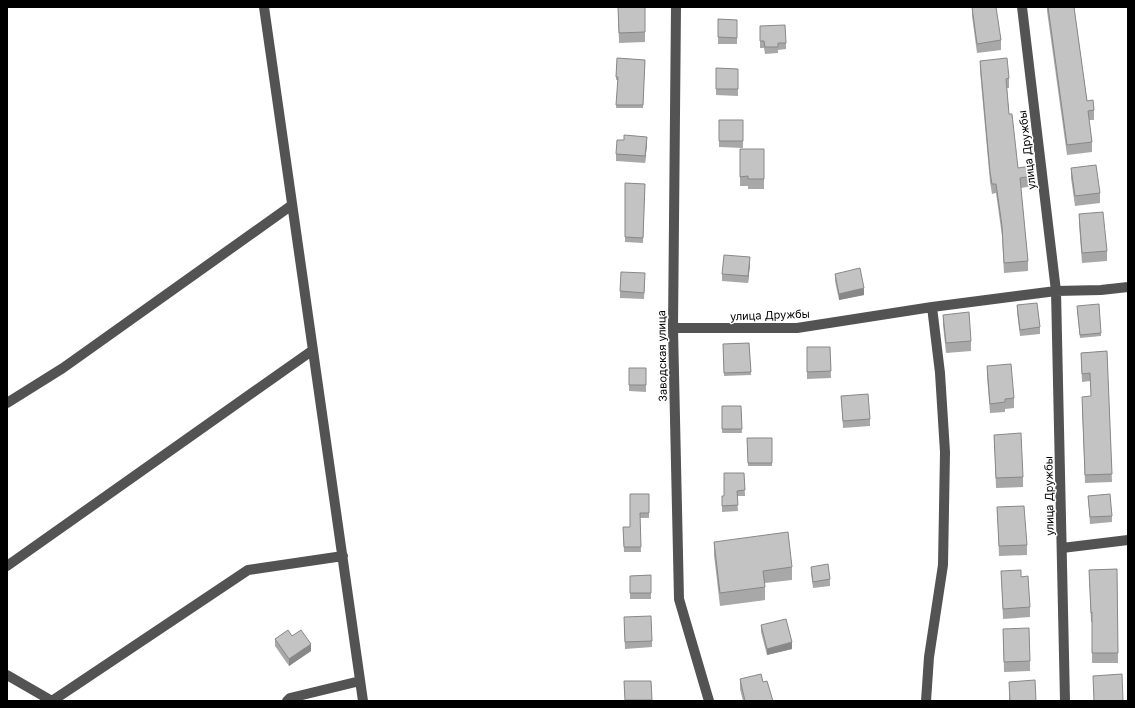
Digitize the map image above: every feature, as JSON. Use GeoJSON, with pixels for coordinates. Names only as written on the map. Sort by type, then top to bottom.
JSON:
{"type":"FeatureCollection","features":[{"type":"Feature","properties":{"kind":"street"},"geometry":{"type":"LineString","coordinates":[[264,7],[363,701]]}},
{"type":"Feature","properties":{"kind":"street","name":"Заводская улица"},"geometry":{"type":"LineString","coordinates":[[676,7],[673,328],[679,599],[709,701]]}},
{"type":"Feature","properties":{"kind":"street","name":"улица Дружбы"},"geometry":{"type":"LineString","coordinates":[[1022,7],[1056,291],[1065,701]]}},
{"type":"Feature","properties":{"kind":"street"},"geometry":{"type":"LineString","coordinates":[[7,403],[63,368],[292,205]]}},
{"type":"Feature","properties":{"kind":"street","name":"улица Дружбы"},"geometry":{"type":"LineString","coordinates":[[673,328],[797,328],[932,307],[1056,291],[1101,290],[1128,287]]}},
{"type":"Feature","properties":{"kind":"street"},"geometry":{"type":"LineString","coordinates":[[926,701],[929,657],[943,565],[945,452],[940,373],[932,307]]}},
{"type":"Feature","properties":{"kind":"street"},"geometry":{"type":"LineString","coordinates":[[7,566],[313,350]]}},
{"type":"Feature","properties":{"kind":"street"},"geometry":{"type":"LineString","coordinates":[[1062,548],[1128,540]]}},
{"type":"Feature","properties":{"kind":"street"},"geometry":{"type":"LineString","coordinates":[[7,675],[52,701],[248,570],[342,556]]}},
{"type":"Feature","properties":{"kind":"street"},"geometry":{"type":"LineString","coordinates":[[287,701],[290,698],[360,681]]}},
{"type":"Feature","properties":{"kind":"building"},"geometry":{"type":"Polygon","coordinates":[[[618,7],[645,7],[645,32],[619,33],[618,7]]]}},
{"type":"Feature","properties":{"kind":"building"},"geometry":{"type":"Polygon","coordinates":[[[972,7],[996,7],[1001,40],[977,44],[972,7]]]}},
{"type":"Feature","properties":{"kind":"building"},"geometry":{"type":"Polygon","coordinates":[[[1048,7],[1074,7],[1087,101],[1093,100],[1094,110],[1088,111],[1092,142],[1067,145],[1048,7]]]}},
{"type":"Feature","properties":{"kind":"building"},"geometry":{"type":"Polygon","coordinates":[[[718,19],[737,20],[737,38],[718,37],[718,19]]]}},
{"type":"Feature","properties":{"kind":"building"},"geometry":{"type":"Polygon","coordinates":[[[785,25],[786,43],[778,43],[778,47],[765,47],[764,41],[760,41],[760,26],[785,25]]]}},
{"type":"Feature","properties":{"kind":"building"},"geometry":{"type":"Polygon","coordinates":[[[617,58],[645,60],[643,105],[616,105],[618,77],[616,77],[617,58]]]}},
{"type":"Feature","properties":{"kind":"building"},"geometry":{"type":"Polygon","coordinates":[[[1007,58],[1009,78],[1006,79],[1009,114],[1012,114],[1018,168],[1031,166],[1033,176],[1020,178],[1028,261],[1004,263],[1002,226],[996,184],[992,184],[990,172],[980,61],[1007,58]]]}},
{"type":"Feature","properties":{"kind":"building"},"geometry":{"type":"Polygon","coordinates":[[[716,68],[738,69],[738,89],[716,89],[716,68]]]}},
{"type":"Feature","properties":{"kind":"building"},"geometry":{"type":"Polygon","coordinates":[[[719,120],[743,120],[743,141],[719,141],[719,120]]]}},
{"type":"Feature","properties":{"kind":"building"},"geometry":{"type":"Polygon","coordinates":[[[624,135],[647,137],[645,156],[616,154],[617,140],[624,140],[624,135]]]}},
{"type":"Feature","properties":{"kind":"building"},"geometry":{"type":"Polygon","coordinates":[[[740,149],[764,149],[764,179],[748,179],[748,176],[740,177],[740,149]]]}},
{"type":"Feature","properties":{"kind":"building"},"geometry":{"type":"Polygon","coordinates":[[[1096,165],[1100,193],[1075,196],[1071,168],[1096,165]]]}},
{"type":"Feature","properties":{"kind":"building"},"geometry":{"type":"Polygon","coordinates":[[[625,183],[645,184],[643,238],[625,237],[625,183]]]}},
{"type":"Feature","properties":{"kind":"building"},"geometry":{"type":"Polygon","coordinates":[[[1103,212],[1107,251],[1082,253],[1079,214],[1103,212]]]}},
{"type":"Feature","properties":{"kind":"building"},"geometry":{"type":"Polygon","coordinates":[[[724,255],[750,257],[748,276],[722,274],[724,255]]]}},
{"type":"Feature","properties":{"kind":"building"},"geometry":{"type":"Polygon","coordinates":[[[860,268],[864,288],[839,294],[835,274],[860,268]]]}},
{"type":"Feature","properties":{"kind":"building"},"geometry":{"type":"Polygon","coordinates":[[[621,272],[645,273],[644,293],[620,291],[621,272]]]}},
{"type":"Feature","properties":{"kind":"building"},"geometry":{"type":"Polygon","coordinates":[[[1037,303],[1040,327],[1020,330],[1017,305],[1037,303]]]}},
{"type":"Feature","properties":{"kind":"building"},"geometry":{"type":"Polygon","coordinates":[[[1099,304],[1101,333],[1080,335],[1077,306],[1099,304]]]}},
{"type":"Feature","properties":{"kind":"building"},"geometry":{"type":"Polygon","coordinates":[[[969,312],[971,341],[946,343],[943,315],[969,312]]]}},
{"type":"Feature","properties":{"kind":"building"},"geometry":{"type":"Polygon","coordinates":[[[749,343],[751,372],[724,373],[723,344],[749,343]]]}},
{"type":"Feature","properties":{"kind":"building"},"geometry":{"type":"Polygon","coordinates":[[[807,347],[830,347],[831,371],[807,372],[807,347]]]}},
{"type":"Feature","properties":{"kind":"building"},"geometry":{"type":"Polygon","coordinates":[[[1107,351],[1112,474],[1085,475],[1082,397],[1091,396],[1090,373],[1082,374],[1081,353],[1107,351]]]}},
{"type":"Feature","properties":{"kind":"building"},"geometry":{"type":"Polygon","coordinates":[[[1011,364],[1014,398],[1005,399],[1005,402],[990,404],[987,366],[1011,364]]]}},
{"type":"Feature","properties":{"kind":"building"},"geometry":{"type":"Polygon","coordinates":[[[629,368],[646,368],[646,385],[629,385],[629,368]]]}},
{"type":"Feature","properties":{"kind":"building"},"geometry":{"type":"Polygon","coordinates":[[[868,394],[870,419],[843,421],[841,396],[868,394]]]}},
{"type":"Feature","properties":{"kind":"building"},"geometry":{"type":"Polygon","coordinates":[[[722,406],[741,406],[742,429],[722,429],[722,406]]]}},
{"type":"Feature","properties":{"kind":"building"},"geometry":{"type":"Polygon","coordinates":[[[1021,433],[1023,477],[996,478],[994,435],[1021,433]]]}},
{"type":"Feature","properties":{"kind":"building"},"geometry":{"type":"Polygon","coordinates":[[[747,438],[772,438],[772,463],[748,463],[747,438]]]}},
{"type":"Feature","properties":{"kind":"building"},"geometry":{"type":"Polygon","coordinates":[[[724,473],[744,473],[745,490],[737,491],[738,505],[722,506],[722,496],[724,496],[724,473]]]}},
{"type":"Feature","properties":{"kind":"building"},"geometry":{"type":"Polygon","coordinates":[[[630,494],[649,494],[649,513],[640,513],[641,547],[624,547],[623,527],[630,527],[630,494]]]}},
{"type":"Feature","properties":{"kind":"building"},"geometry":{"type":"Polygon","coordinates":[[[1110,494],[1112,516],[1090,517],[1088,496],[1110,494]]]}},
{"type":"Feature","properties":{"kind":"building"},"geometry":{"type":"Polygon","coordinates":[[[1024,506],[1027,545],[999,546],[997,507],[1024,506]]]}},
{"type":"Feature","properties":{"kind":"building"},"geometry":{"type":"Polygon","coordinates":[[[788,532],[792,567],[763,571],[765,587],[720,593],[714,542],[788,532]]]}},
{"type":"Feature","properties":{"kind":"building"},"geometry":{"type":"Polygon","coordinates":[[[828,564],[830,579],[813,582],[811,567],[828,564]]]}},
{"type":"Feature","properties":{"kind":"building"},"geometry":{"type":"Polygon","coordinates":[[[1117,569],[1118,653],[1092,653],[1092,612],[1091,613],[1089,570],[1117,569]]]}},
{"type":"Feature","properties":{"kind":"building"},"geometry":{"type":"Polygon","coordinates":[[[1021,570],[1021,577],[1028,576],[1030,607],[1003,609],[1001,571],[1021,570]]]}},
{"type":"Feature","properties":{"kind":"building"},"geometry":{"type":"Polygon","coordinates":[[[651,575],[651,593],[630,593],[630,576],[651,575]]]}},
{"type":"Feature","properties":{"kind":"building"},"geometry":{"type":"Polygon","coordinates":[[[651,616],[652,641],[625,642],[624,617],[651,616]]]}},
{"type":"Feature","properties":{"kind":"building"},"geometry":{"type":"Polygon","coordinates":[[[786,619],[792,642],[767,649],[761,625],[786,619]]]}},
{"type":"Feature","properties":{"kind":"building"},"geometry":{"type":"Polygon","coordinates":[[[1029,628],[1030,661],[1004,662],[1003,629],[1029,628]]]}},
{"type":"Feature","properties":{"kind":"building"},"geometry":{"type":"Polygon","coordinates":[[[288,630],[292,636],[301,630],[311,644],[289,659],[275,639],[288,630]]]}},
{"type":"Feature","properties":{"kind":"building"},"geometry":{"type":"Polygon","coordinates":[[[761,674],[763,682],[767,681],[773,701],[745,701],[740,679],[761,674]]]}},
{"type":"Feature","properties":{"kind":"building"},"geometry":{"type":"Polygon","coordinates":[[[1122,674],[1123,701],[1094,701],[1093,676],[1122,674]]]}},
{"type":"Feature","properties":{"kind":"building"},"geometry":{"type":"Polygon","coordinates":[[[1035,680],[1036,701],[1010,701],[1009,682],[1035,680]]]}},
{"type":"Feature","properties":{"kind":"building"},"geometry":{"type":"Polygon","coordinates":[[[624,681],[651,681],[652,700],[625,700],[624,681]]]}}]}
